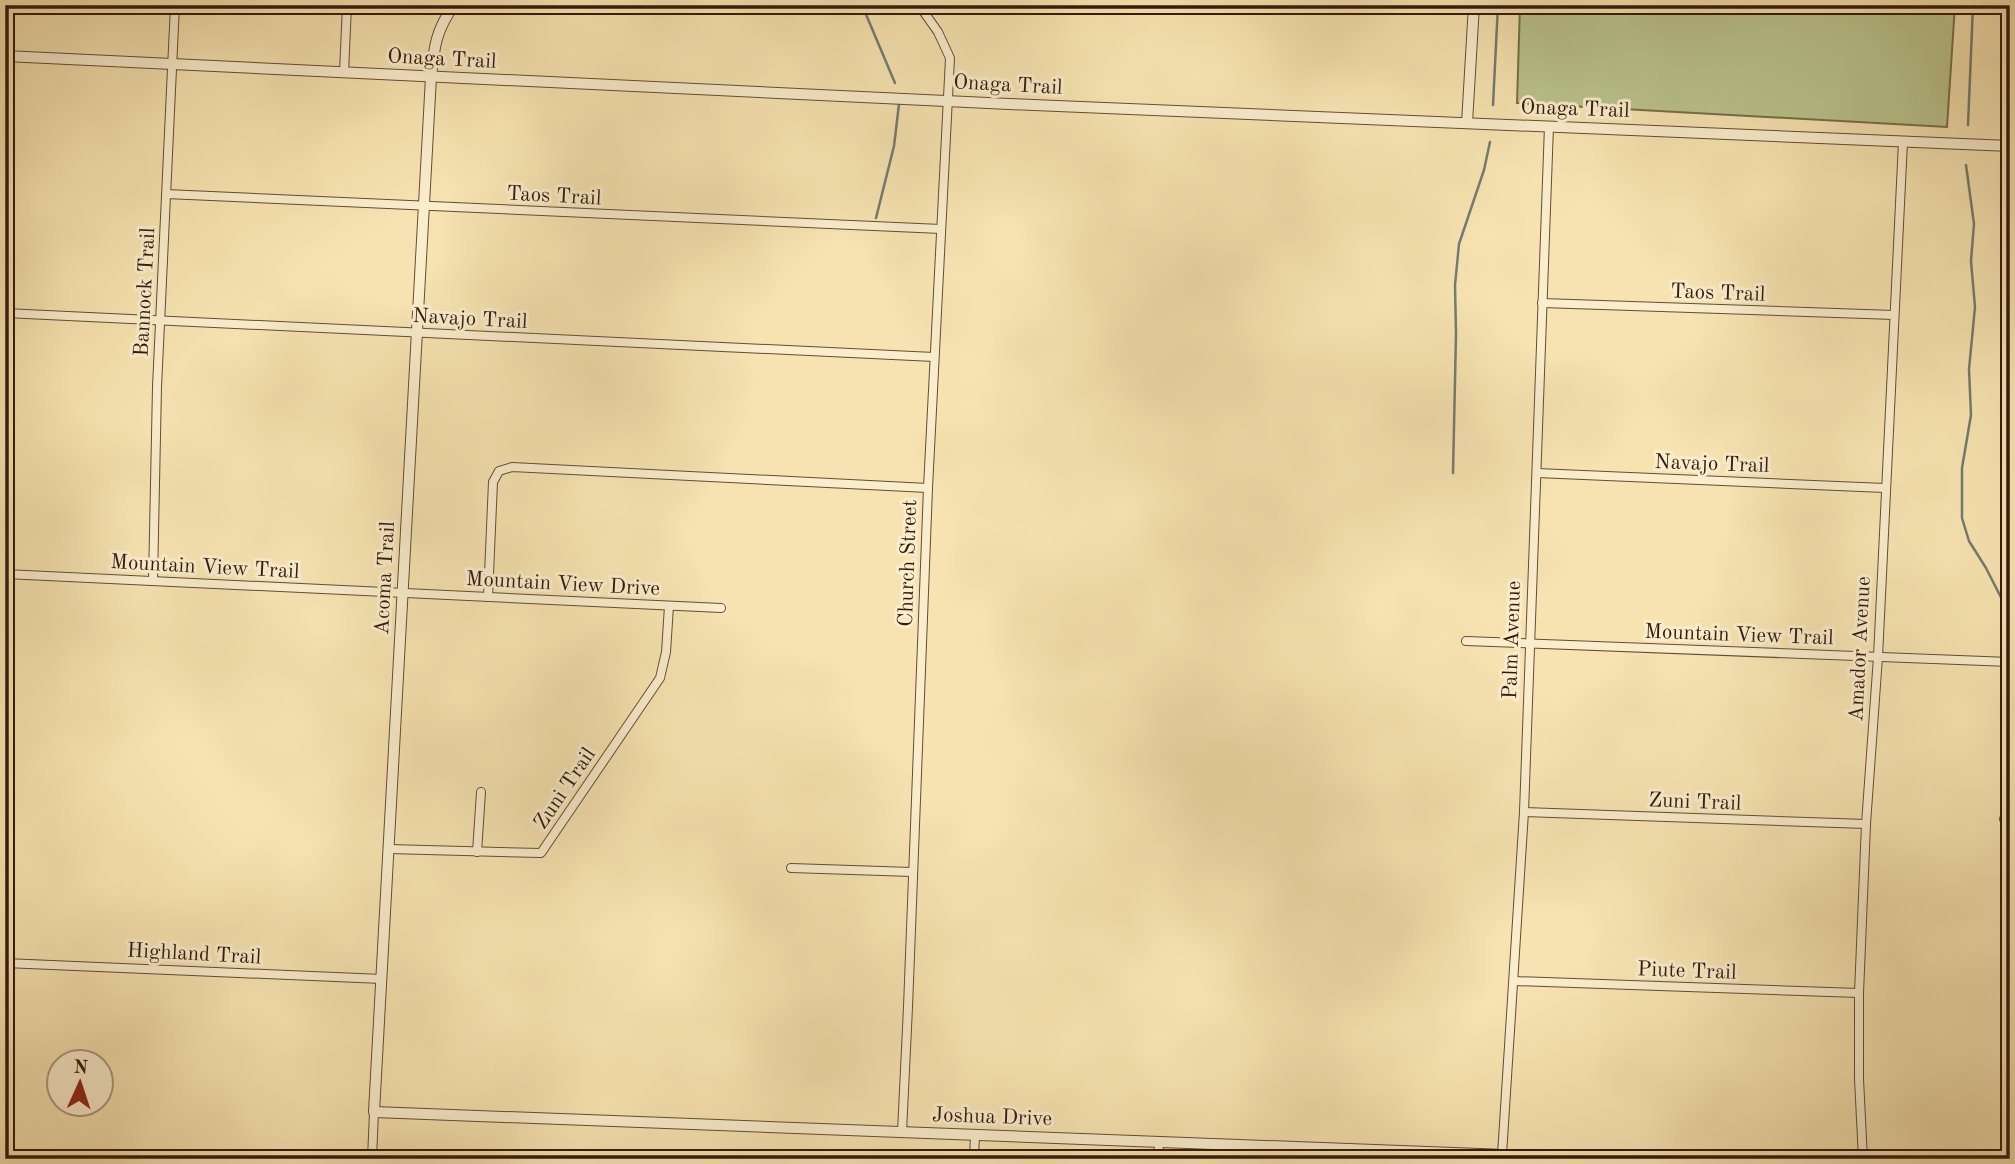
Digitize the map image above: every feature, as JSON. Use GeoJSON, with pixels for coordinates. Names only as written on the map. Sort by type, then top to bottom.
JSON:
{"type":"FeatureCollection","features":[{"type":"Feature","properties":{"kind":"street","name":"Bannock Trail"},"geometry":{"type":"LineString","coordinates":[[153,581],[160,321],[175,5]]}},
{"type":"Feature","properties":{"kind":"street"},"geometry":{"type":"LineString","coordinates":[[344,73],[347,5]]}},
{"type":"Feature","properties":{"kind":"street","name":"Acoma Trail"},"geometry":{"type":"LineString","coordinates":[[372,1159],[431,78],[434,44],[443,21],[454,5]]}},
{"type":"Feature","properties":{"kind":"street","name":"Church Street"},"geometry":{"type":"LineString","coordinates":[[902,1132],[928,488],[950,58],[938,32],[919,5]]}},
{"type":"Feature","properties":{"kind":"street"},"geometry":{"type":"LineString","coordinates":[[1467,123],[1474,5]]}},
{"type":"Feature","properties":{"kind":"street","name":"Onaga Trail"},"geometry":{"type":"LineString","coordinates":[[5,56],[431,78],[2010,146]]}},
{"type":"Feature","properties":{"kind":"street","name":"Palm Avenue"},"geometry":{"type":"LineString","coordinates":[[1502,1155],[1524,812],[1549,126]]}},
{"type":"Feature","properties":{"kind":"street","name":"Amador Avenue"},"geometry":{"type":"LineString","coordinates":[[1863,1159],[1859,993],[1903,142]]}},
{"type":"Feature","properties":{"kind":"street","name":"Taos Trail"},"geometry":{"type":"LineString","coordinates":[[166,194],[941,229]]}},
{"type":"Feature","properties":{"kind":"street","name":"Taos Trail"},"geometry":{"type":"LineString","coordinates":[[1542,303],[1894,316]]}},
{"type":"Feature","properties":{"kind":"street","name":"Navajo Trail"},"geometry":{"type":"LineString","coordinates":[[5,313],[934,357]]}},
{"type":"Feature","properties":{"kind":"street"},"geometry":{"type":"LineString","coordinates":[[488,597],[493,482],[499,471],[512,467],[928,488]]}},
{"type":"Feature","properties":{"kind":"street","name":"Navajo Trail"},"geometry":{"type":"LineString","coordinates":[[1537,473],[1885,488]]}},
{"type":"Feature","properties":{"kind":"street","name":"Mountain View Trail"},"geometry":{"type":"LineString","coordinates":[[5,574],[403,593]]}},
{"type":"Feature","properties":{"kind":"street","name":"Mountain View Drive"},"geometry":{"type":"LineString","coordinates":[[403,593],[722,608]]}},
{"type":"Feature","properties":{"kind":"street","name":"Zuni Trail"},"geometry":{"type":"LineString","coordinates":[[389,849],[541,853],[660,678],[666,652],[669,606]]}},
{"type":"Feature","properties":{"kind":"street","name":"Mountain View Trail"},"geometry":{"type":"LineString","coordinates":[[1466,641],[2010,662]]}},
{"type":"Feature","properties":{"kind":"street"},"geometry":{"type":"LineString","coordinates":[[477,852],[481,792]]}},
{"type":"Feature","properties":{"kind":"street","name":"Zuni Trail"},"geometry":{"type":"LineString","coordinates":[[1524,812],[1866,824]]}},
{"type":"Feature","properties":{"kind":"street"},"geometry":{"type":"LineString","coordinates":[[2004,819],[2010,828]]}},
{"type":"Feature","properties":{"kind":"street"},"geometry":{"type":"LineString","coordinates":[[791,868],[912,872]]}},
{"type":"Feature","properties":{"kind":"street","name":"Highland Trail"},"geometry":{"type":"LineString","coordinates":[[5,963],[382,979]]}},
{"type":"Feature","properties":{"kind":"street","name":"Piute Trail"},"geometry":{"type":"LineString","coordinates":[[1514,981],[1859,993]]}},
{"type":"Feature","properties":{"kind":"street"},"geometry":{"type":"LineString","coordinates":[[2005,1159],[2010,1060]]}},
{"type":"Feature","properties":{"kind":"street","name":"Joshua Drive"},"geometry":{"type":"LineString","coordinates":[[374,1112],[1609,1159]]}},
{"type":"Feature","properties":{"kind":"street"},"geometry":{"type":"LineString","coordinates":[[974,1159],[975,1135]]}},
{"type":"Feature","properties":{"kind":"street"},"geometry":{"type":"LineString","coordinates":[[1158,1159],[1159,1142]]}},
{"type":"Feature","properties":{"kind":"green space"},"geometry":{"type":"Polygon","coordinates":[[[1520,5],[1955,5],[1947,127],[1517,103],[1520,5]]]}},
{"type":"Feature","properties":{"kind":"waterway"},"geometry":{"type":"LineString","coordinates":[[862,5],[895,83]]}},
{"type":"Feature","properties":{"kind":"waterway"},"geometry":{"type":"LineString","coordinates":[[1493,105],[1498,5]]}},
{"type":"Feature","properties":{"kind":"waterway"},"geometry":{"type":"LineString","coordinates":[[1968,125],[1973,5]]}},
{"type":"Feature","properties":{"kind":"waterway"},"geometry":{"type":"LineString","coordinates":[[876,218],[894,146],[899,104]]}},
{"type":"Feature","properties":{"kind":"waterway"},"geometry":{"type":"LineString","coordinates":[[1453,473],[1455,285],[1459,244],[1484,170],[1490,142]]}},
{"type":"Feature","properties":{"kind":"waterway"},"geometry":{"type":"LineString","coordinates":[[1966,165],[1974,224],[1971,261],[1975,307],[1969,369],[1971,415],[1962,468],[1962,518],[1969,541],[2010,615]]}}]}
